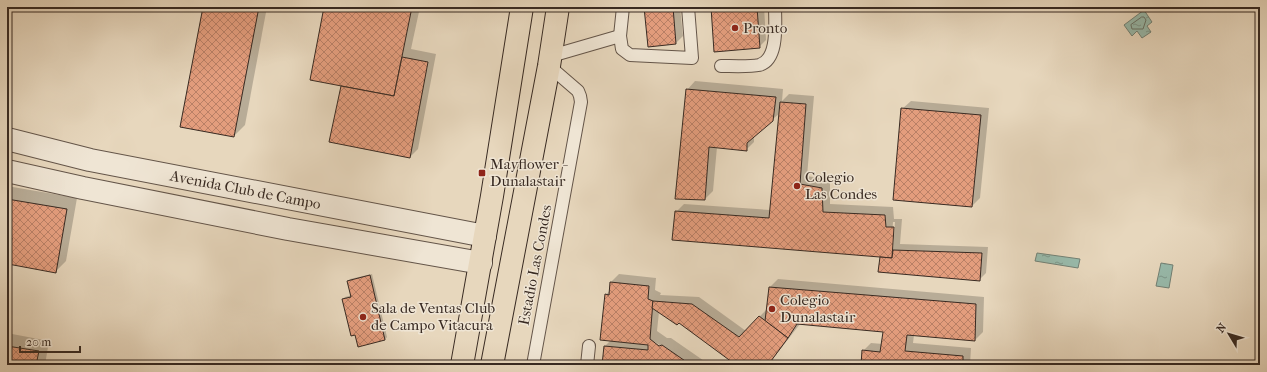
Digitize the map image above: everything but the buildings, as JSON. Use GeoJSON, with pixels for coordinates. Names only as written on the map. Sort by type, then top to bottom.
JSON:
{"type":"FeatureCollection","features":[{"type":"Feature","properties":{"kind":"main road"},"geometry":{"type":"LineString","coordinates":[[462,365],[485,236],[522,7]]}},
{"type":"Feature","properties":{"kind":"main road"},"geometry":{"type":"LineString","coordinates":[[492,365],[550,61],[558,7]]}},
{"type":"Feature","properties":{"kind":"street","name":"Avenida Club de Campo"},"geometry":{"type":"LineString","coordinates":[[7,138],[90,160],[485,236]]}},
{"type":"Feature","properties":{"kind":"street"},"geometry":{"type":"LineString","coordinates":[[83,188],[90,160]]}},
{"type":"Feature","properties":{"kind":"street","name":"Avenida Club de Campo"},"geometry":{"type":"LineString","coordinates":[[7,171],[83,188],[288,229],[480,263]]}},
{"type":"Feature","properties":{"kind":"street"},"geometry":{"type":"LineString","coordinates":[[288,229],[293,199]]}},
{"type":"Feature","properties":{"kind":"lane"},"geometry":{"type":"LineString","coordinates":[[623,7],[620,36],[622,49],[630,55],[692,58],[688,7]]}},
{"type":"Feature","properties":{"kind":"lane"},"geometry":{"type":"LineString","coordinates":[[721,66],[758,65],[767,61],[774,48],[775,7]]}},
{"type":"Feature","properties":{"kind":"lane"},"geometry":{"type":"LineString","coordinates":[[550,61],[620,36]]}},
{"type":"Feature","properties":{"kind":"lane","name":"Estadio Las Condes"},"geometry":{"type":"LineString","coordinates":[[532,365],[581,102],[578,91],[550,61]]}},
{"type":"Feature","properties":{"kind":"lane"},"geometry":{"type":"LineString","coordinates":[[587,365],[589,346]]}},
{"type":"Feature","properties":{"kind":"water"},"geometry":{"type":"Polygon","coordinates":[[[1144,10],[1152,22],[1147,26],[1151,32],[1142,38],[1137,31],[1132,36],[1124,25],[1144,10]]]}},
{"type":"Feature","properties":{"kind":"water"},"geometry":{"type":"Polygon","coordinates":[[[1037,253],[1080,259],[1078,268],[1035,261],[1037,253]]]}},
{"type":"Feature","properties":{"kind":"water"},"geometry":{"type":"Polygon","coordinates":[[[1161,263],[1173,265],[1169,288],[1156,286],[1161,263]]]}},
{"type":"Feature","properties":{"kind":"place","name":"Pronto"},"geometry":{"type":"Point","coordinates":[735,28]}},
{"type":"Feature","properties":{"kind":"place","name":"Mayflower - Dunalastair"},"geometry":{"type":"Point","coordinates":[482,173]}},
{"type":"Feature","properties":{"kind":"place","name":"Colegio Las Condes"},"geometry":{"type":"Point","coordinates":[797,186]}},
{"type":"Feature","properties":{"kind":"place","name":"Colegio Dunalastair"},"geometry":{"type":"Point","coordinates":[772,309]}},
{"type":"Feature","properties":{"kind":"place","name":"Sala de Ventas Club de Campo Vitacura"},"geometry":{"type":"Point","coordinates":[363,317]}}]}
